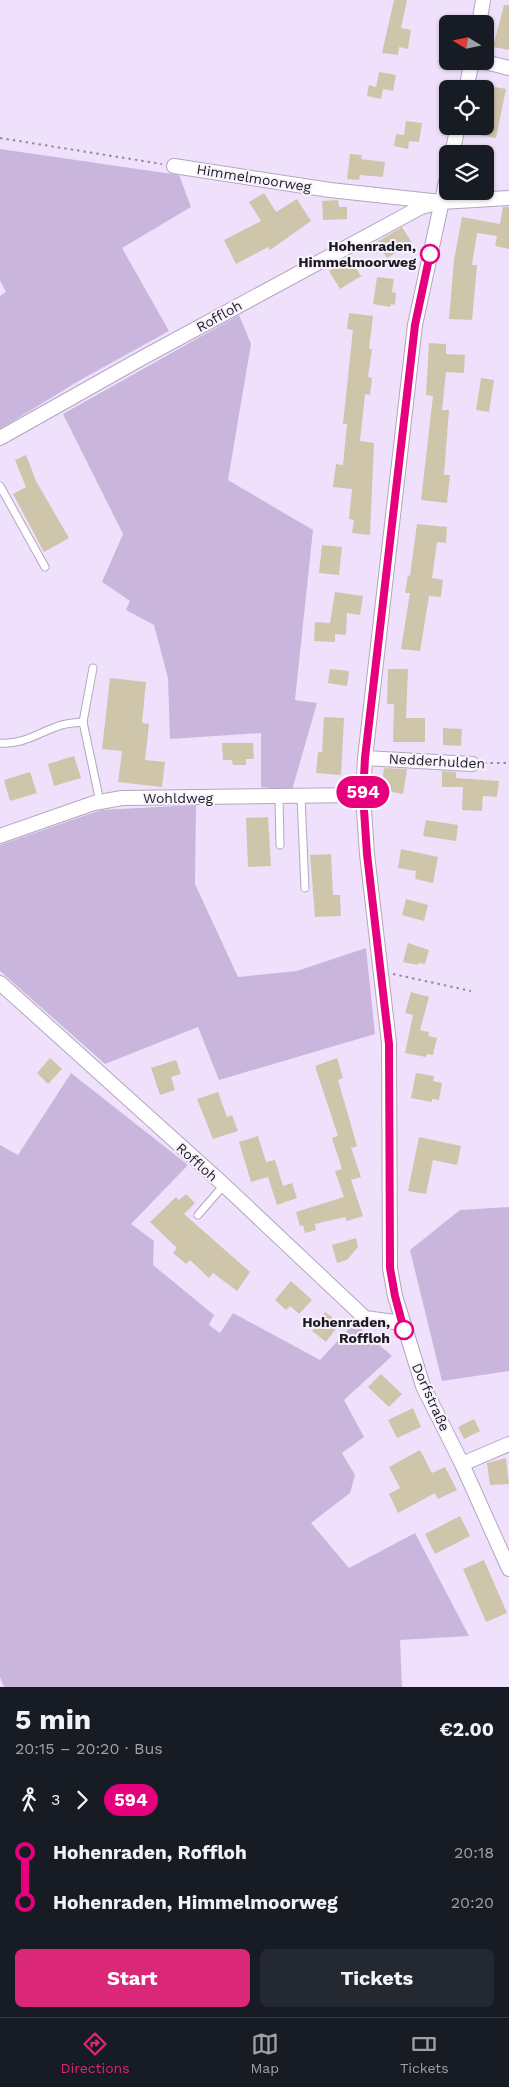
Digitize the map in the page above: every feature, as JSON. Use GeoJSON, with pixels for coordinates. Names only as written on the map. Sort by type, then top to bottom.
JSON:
{"type":"FeatureCollection","features":[{"type":"Feature","properties":{"kind":"street"},"geometry":{"type":"LineString","coordinates":[[480,15],[483,0]]}},
{"type":"Feature","properties":{"kind":"street"},"geometry":{"type":"LineString","coordinates":[[494,64],[509,68]]}},
{"type":"Feature","properties":{"kind":"street","name":"Himmelmoorweg"},"geometry":{"type":"LineString","coordinates":[[174,166],[330,190],[441,202],[509,198]]}},
{"type":"Feature","properties":{"kind":"street","name":"Roffloh"},"geometry":{"type":"LineString","coordinates":[[0,438],[421,206],[441,202]]}},
{"type":"Feature","properties":{"kind":"street","name":"Dorfstraße"},"geometry":{"type":"LineString","coordinates":[[441,202],[415,325],[365,758],[363,795],[367,854],[389,1044],[390,1268],[395,1296],[423,1386],[462,1464],[509,1569]]}},
{"type":"Feature","properties":{"kind":"street","name":"Nedderhulden"},"geometry":{"type":"LineString","coordinates":[[365,758],[472,764]]}},
{"type":"Feature","properties":{"kind":"street","name":"Wohldweg"},"geometry":{"type":"LineString","coordinates":[[0,836],[100,802],[122,798],[363,795]]}},
{"type":"Feature","properties":{"kind":"street","name":"Roffloh"},"geometry":{"type":"LineString","coordinates":[[0,982],[224,1185],[365,1318],[402,1323]]}},
{"type":"Feature","properties":{"kind":"street"},"geometry":{"type":"LineString","coordinates":[[462,1464],[509,1444]]}},
{"type":"Feature","properties":{"kind":"lane"},"geometry":{"type":"LineString","coordinates":[[0,486],[45,567]]}},
{"type":"Feature","properties":{"kind":"lane"},"geometry":{"type":"LineString","coordinates":[[93,668],[83,722],[100,802]]}},
{"type":"Feature","properties":{"kind":"lane"},"geometry":{"type":"LineString","coordinates":[[0,743],[13,744],[32,738],[57,726],[83,722]]}},
{"type":"Feature","properties":{"kind":"lane"},"geometry":{"type":"LineString","coordinates":[[302,796],[305,888]]}},
{"type":"Feature","properties":{"kind":"lane"},"geometry":{"type":"LineString","coordinates":[[279,797],[280,845]]}},
{"type":"Feature","properties":{"kind":"lane"},"geometry":{"type":"LineString","coordinates":[[198,1215],[224,1185]]}},
{"type":"Feature","properties":{"kind":"path"},"geometry":{"type":"LineString","coordinates":[[0,138],[174,166]]}},
{"type":"Feature","properties":{"kind":"path","name":"Nedderhulden"},"geometry":{"type":"LineString","coordinates":[[472,764],[509,763]]}},
{"type":"Feature","properties":{"kind":"path"},"geometry":{"type":"LineString","coordinates":[[381,972],[470,992]]}},
{"type":"Feature","properties":{"kind":"shaded area"},"geometry":{"type":"Polygon","coordinates":[[[0,149],[179,175],[191,207],[122,248],[169,331],[82,379],[0,429],[0,296],[6,292],[0,280],[0,149]]]}},
{"type":"Feature","properties":{"kind":"shaded area"},"geometry":{"type":"Polygon","coordinates":[[[239,315],[251,344],[228,480],[313,530],[295,700],[317,703],[292,790],[261,787],[261,733],[170,739],[168,678],[154,625],[126,610],[130,601],[102,582],[123,534],[63,414],[239,315]]]}},
{"type":"Feature","properties":{"kind":"shaded area"},"geometry":{"type":"Polygon","coordinates":[[[196,805],[195,884],[238,977],[297,971],[366,948],[375,1034],[219,1080],[198,1027],[105,1064],[0,971],[0,845],[101,810],[196,805]]]}},
{"type":"Feature","properties":{"kind":"shaded area"},"geometry":{"type":"Polygon","coordinates":[[[71,1073],[188,1165],[131,1224],[154,1241],[153,1265],[214,1315],[209,1325],[220,1333],[233,1313],[320,1360],[354,1323],[392,1356],[344,1400],[364,1437],[342,1453],[355,1475],[350,1493],[311,1523],[349,1568],[415,1533],[469,1636],[400,1640],[402,1687],[4,1687],[0,1677],[0,1145],[18,1155],[71,1073]]]}},
{"type":"Feature","properties":{"kind":"shaded area"},"geometry":{"type":"Polygon","coordinates":[[[509,1207],[509,1371],[442,1381],[410,1250],[460,1210],[509,1207]]]}},
{"type":"Feature","properties":{"kind":"building"},"geometry":{"type":"Polygon","coordinates":[[[394,0],[407,0],[401,28],[411,30],[408,49],[399,47],[398,55],[382,53],[394,0]]]}},
{"type":"Feature","properties":{"kind":"building"},"geometry":{"type":"Polygon","coordinates":[[[504,5],[509,5],[509,50],[494,47],[504,5]]]}},
{"type":"Feature","properties":{"kind":"building"},"geometry":{"type":"Polygon","coordinates":[[[379,72],[396,75],[393,91],[383,89],[381,99],[367,96],[369,85],[376,87],[379,72]]]}},
{"type":"Feature","properties":{"kind":"building"},"geometry":{"type":"Polygon","coordinates":[[[494,87],[506,89],[496,138],[479,135],[494,135],[494,87]]]}},
{"type":"Feature","properties":{"kind":"building"},"geometry":{"type":"Polygon","coordinates":[[[406,121],[422,123],[419,142],[409,141],[408,149],[394,146],[396,134],[404,135],[406,121]]]}},
{"type":"Feature","properties":{"kind":"building"},"geometry":{"type":"Polygon","coordinates":[[[350,154],[362,155],[361,159],[385,162],[383,177],[360,175],[359,180],[347,179],[350,154]]]}},
{"type":"Feature","properties":{"kind":"building"},"geometry":{"type":"Polygon","coordinates":[[[264,193],[276,212],[297,199],[311,221],[270,250],[268,247],[236,264],[224,240],[261,221],[249,202],[264,193]]]}},
{"type":"Feature","properties":{"kind":"building"},"geometry":{"type":"Polygon","coordinates":[[[338,200],[339,207],[347,207],[347,219],[323,220],[322,201],[338,200]]]}},
{"type":"Feature","properties":{"kind":"building"},"geometry":{"type":"Polygon","coordinates":[[[503,207],[509,207],[509,249],[495,246],[497,236],[477,233],[472,265],[477,265],[472,320],[449,319],[454,260],[462,217],[500,224],[503,207]]]}},
{"type":"Feature","properties":{"kind":"building"},"geometry":{"type":"Polygon","coordinates":[[[402,227],[412,243],[387,258],[377,242],[402,227]]]}},
{"type":"Feature","properties":{"kind":"building"},"geometry":{"type":"Polygon","coordinates":[[[351,258],[360,275],[363,275],[340,289],[329,271],[351,258]]]}},
{"type":"Feature","properties":{"kind":"building"},"geometry":{"type":"Polygon","coordinates":[[[377,277],[394,279],[392,292],[396,293],[395,305],[391,304],[390,307],[373,304],[377,277]]]}},
{"type":"Feature","properties":{"kind":"building"},"geometry":{"type":"Polygon","coordinates":[[[349,313],[373,316],[369,349],[372,349],[368,377],[372,378],[370,395],[365,394],[360,441],[374,443],[370,535],[352,533],[354,520],[349,519],[352,489],[333,487],[336,464],[343,465],[347,424],[343,424],[353,330],[347,329],[349,313]]]}},
{"type":"Feature","properties":{"kind":"building"},"geometry":{"type":"Polygon","coordinates":[[[429,343],[446,344],[446,354],[465,355],[464,373],[446,372],[442,410],[449,410],[444,475],[450,475],[447,503],[421,500],[433,396],[426,395],[429,343]]]}},
{"type":"Feature","properties":{"kind":"building"},"geometry":{"type":"Polygon","coordinates":[[[481,378],[494,380],[489,412],[476,410],[481,378]]]}},
{"type":"Feature","properties":{"kind":"building"},"geometry":{"type":"Polygon","coordinates":[[[26,455],[36,481],[69,538],[44,552],[13,494],[26,487],[15,460],[26,455]]]}},
{"type":"Feature","properties":{"kind":"building"},"geometry":{"type":"Polygon","coordinates":[[[417,524],[447,527],[446,543],[437,542],[432,578],[443,580],[441,597],[429,596],[420,651],[401,649],[410,593],[405,593],[408,575],[410,576],[417,524]]]}},
{"type":"Feature","properties":{"kind":"building"},"geometry":{"type":"Polygon","coordinates":[[[322,545],[342,547],[339,575],[319,573],[322,545]]]}},
{"type":"Feature","properties":{"kind":"building"},"geometry":{"type":"Polygon","coordinates":[[[335,592],[363,596],[360,615],[347,613],[346,635],[335,634],[335,642],[314,641],[315,622],[330,623],[335,592]]]}},
{"type":"Feature","properties":{"kind":"building"},"geometry":{"type":"Polygon","coordinates":[[[330,669],[349,671],[347,686],[328,683],[330,669]]]}},
{"type":"Feature","properties":{"kind":"building"},"geometry":{"type":"Polygon","coordinates":[[[388,669],[408,669],[406,718],[425,718],[425,742],[393,742],[394,704],[387,704],[388,669]]]}},
{"type":"Feature","properties":{"kind":"building"},"geometry":{"type":"Polygon","coordinates":[[[110,678],[146,682],[142,723],[149,724],[145,760],[165,762],[162,787],[118,782],[122,751],[102,749],[110,678]]]}},
{"type":"Feature","properties":{"kind":"building"},"geometry":{"type":"Polygon","coordinates":[[[324,717],[344,718],[341,775],[316,773],[318,752],[322,752],[324,717]]]}},
{"type":"Feature","properties":{"kind":"building"},"geometry":{"type":"Polygon","coordinates":[[[443,728],[462,729],[461,746],[443,745],[443,728]]]}},
{"type":"Feature","properties":{"kind":"building"},"geometry":{"type":"Polygon","coordinates":[[[222,743],[253,743],[254,759],[246,759],[246,765],[233,765],[232,760],[223,760],[222,743]]]}},
{"type":"Feature","properties":{"kind":"building"},"geometry":{"type":"Polygon","coordinates":[[[74,756],[81,778],[54,786],[48,764],[74,756]]]}},
{"type":"Feature","properties":{"kind":"building"},"geometry":{"type":"Polygon","coordinates":[[[384,768],[407,769],[403,794],[381,790],[384,768]]]}},
{"type":"Feature","properties":{"kind":"building"},"geometry":{"type":"Polygon","coordinates":[[[442,771],[456,772],[456,778],[499,781],[497,797],[483,796],[482,811],[462,810],[463,787],[442,787],[442,771]]]}},
{"type":"Feature","properties":{"kind":"building"},"geometry":{"type":"Polygon","coordinates":[[[30,772],[37,793],[10,801],[4,780],[30,772]]]}},
{"type":"Feature","properties":{"kind":"building"},"geometry":{"type":"Polygon","coordinates":[[[268,817],[271,866],[248,867],[246,818],[268,817]]]}},
{"type":"Feature","properties":{"kind":"building"},"geometry":{"type":"Polygon","coordinates":[[[426,820],[458,825],[456,841],[423,836],[426,820]]]}},
{"type":"Feature","properties":{"kind":"building"},"geometry":{"type":"Polygon","coordinates":[[[401,849],[438,857],[433,883],[415,879],[416,871],[398,868],[401,849]]]}},
{"type":"Feature","properties":{"kind":"building"},"geometry":{"type":"Polygon","coordinates":[[[331,854],[333,895],[340,895],[341,916],[315,917],[310,855],[331,854]]]}},
{"type":"Feature","properties":{"kind":"building"},"geometry":{"type":"Polygon","coordinates":[[[406,899],[428,905],[424,921],[402,915],[406,899]]]}},
{"type":"Feature","properties":{"kind":"building"},"geometry":{"type":"Polygon","coordinates":[[[408,943],[429,950],[425,964],[418,963],[418,965],[403,962],[408,943]]]}},
{"type":"Feature","properties":{"kind":"building"},"geometry":{"type":"Polygon","coordinates":[[[411,992],[429,997],[420,1030],[429,1032],[428,1036],[437,1038],[433,1055],[427,1054],[426,1057],[405,1053],[413,1015],[405,1013],[411,992]]]}},
{"type":"Feature","properties":{"kind":"building"},"geometry":{"type":"Polygon","coordinates":[[[50,1058],[62,1069],[48,1084],[37,1073],[50,1058]]]}},
{"type":"Feature","properties":{"kind":"building"},"geometry":{"type":"Polygon","coordinates":[[[337,1058],[343,1078],[338,1080],[357,1146],[351,1148],[361,1177],[351,1180],[363,1216],[347,1221],[345,1217],[315,1224],[316,1230],[305,1233],[303,1225],[300,1226],[296,1212],[344,1197],[335,1171],[342,1169],[332,1138],[338,1136],[315,1066],[337,1058]]]}},
{"type":"Feature","properties":{"kind":"building"},"geometry":{"type":"Polygon","coordinates":[[[176,1060],[181,1074],[171,1077],[175,1090],[160,1095],[151,1068],[176,1060]]]}},
{"type":"Feature","properties":{"kind":"building"},"geometry":{"type":"Polygon","coordinates":[[[416,1073],[434,1076],[433,1081],[442,1083],[439,1100],[432,1099],[432,1102],[411,1098],[416,1073]]]}},
{"type":"Feature","properties":{"kind":"building"},"geometry":{"type":"Polygon","coordinates":[[[218,1092],[227,1117],[232,1115],[238,1131],[213,1139],[197,1099],[218,1092]]]}},
{"type":"Feature","properties":{"kind":"building"},"geometry":{"type":"Polygon","coordinates":[[[258,1136],[266,1162],[275,1160],[283,1186],[292,1183],[297,1198],[277,1205],[268,1177],[251,1182],[239,1142],[258,1136]]]}},
{"type":"Feature","properties":{"kind":"building"},"geometry":{"type":"Polygon","coordinates":[[[419,1137],[461,1146],[457,1165],[433,1160],[426,1194],[408,1191],[419,1137]]]}},
{"type":"Feature","properties":{"kind":"building"},"geometry":{"type":"Polygon","coordinates":[[[186,1194],[195,1203],[184,1214],[250,1272],[237,1291],[213,1273],[209,1278],[190,1260],[186,1264],[173,1253],[177,1248],[150,1222],[176,1197],[179,1200],[186,1194]]]}},
{"type":"Feature","properties":{"kind":"building"},"geometry":{"type":"Polygon","coordinates":[[[356,1238],[358,1247],[347,1260],[337,1263],[332,1245],[356,1238]]]}},
{"type":"Feature","properties":{"kind":"building"},"geometry":{"type":"Polygon","coordinates":[[[291,1281],[312,1300],[299,1314],[290,1306],[286,1310],[275,1300],[291,1281]]]}},
{"type":"Feature","properties":{"kind":"building"},"geometry":{"type":"Polygon","coordinates":[[[325,1312],[340,1323],[326,1342],[312,1331],[325,1312]]]}},
{"type":"Feature","properties":{"kind":"building"},"geometry":{"type":"Polygon","coordinates":[[[381,1374],[402,1394],[389,1407],[368,1387],[381,1374]]]}},
{"type":"Feature","properties":{"kind":"building"},"geometry":{"type":"Polygon","coordinates":[[[413,1408],[421,1427],[397,1438],[388,1420],[413,1408]]]}},
{"type":"Feature","properties":{"kind":"building"},"geometry":{"type":"Polygon","coordinates":[[[474,1419],[480,1431],[464,1439],[458,1427],[474,1419]]]}},
{"type":"Feature","properties":{"kind":"building"},"geometry":{"type":"Polygon","coordinates":[[[420,1450],[432,1473],[445,1467],[457,1490],[438,1499],[435,1493],[398,1513],[389,1494],[400,1488],[389,1467],[420,1450]]]}},
{"type":"Feature","properties":{"kind":"building"},"geometry":{"type":"Polygon","coordinates":[[[506,1458],[509,1484],[490,1485],[487,1463],[506,1458]]]}},
{"type":"Feature","properties":{"kind":"building"},"geometry":{"type":"Polygon","coordinates":[[[460,1516],[470,1536],[435,1554],[425,1534],[460,1516]]]}},
{"type":"Feature","properties":{"kind":"building"},"geometry":{"type":"Polygon","coordinates":[[[484,1560],[507,1613],[486,1622],[463,1569],[484,1560]]]}},
{"type":"Feature","properties":{"kind":"bus line","name":"594"},"geometry":{"type":"LineString","coordinates":[[404,1330],[390,1268],[389,1044],[367,854],[363,795],[365,758],[415,325],[430,254]]}},
{"type":"Feature","properties":{"kind":"place","name":"Hohenraden, Himmelmoorweg"},"geometry":{"type":"Point","coordinates":[430,254]}},
{"type":"Feature","properties":{"kind":"place","name":"Hohenraden, Roffloh"},"geometry":{"type":"Point","coordinates":[404,1330]}}]}
